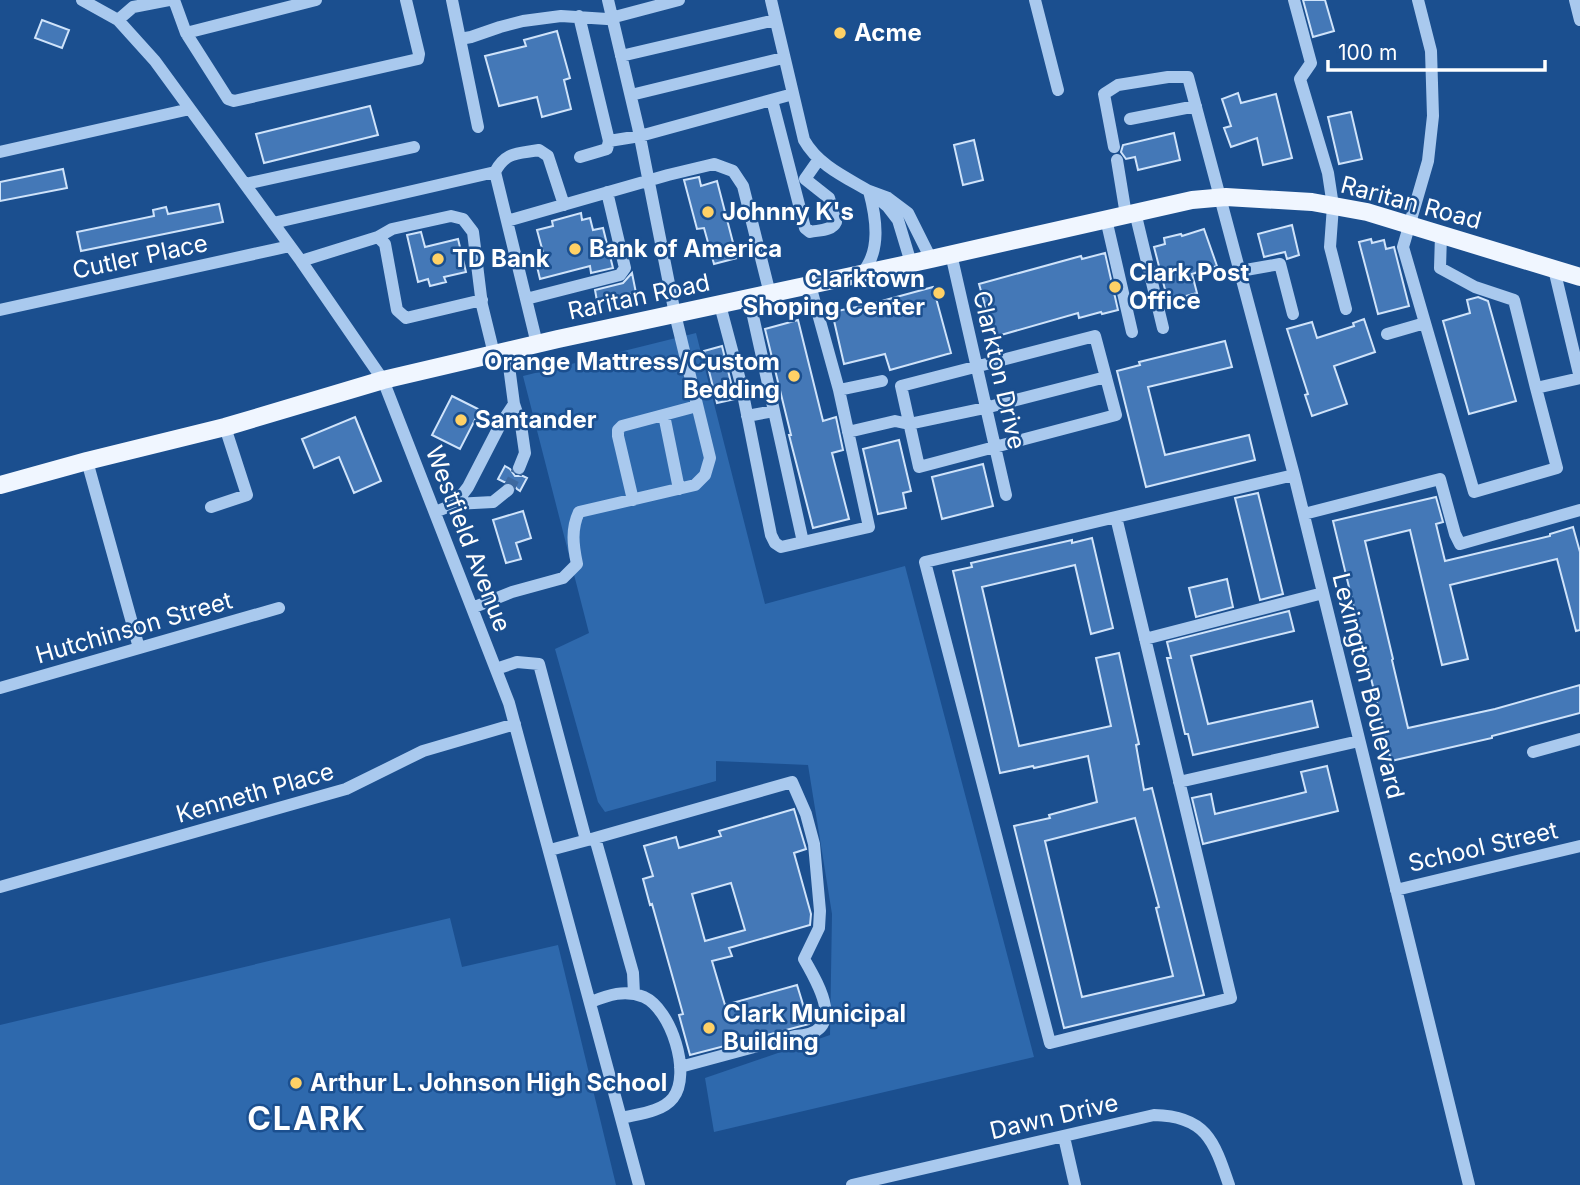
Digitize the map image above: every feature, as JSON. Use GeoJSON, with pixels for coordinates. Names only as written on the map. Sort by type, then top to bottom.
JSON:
{"type":"FeatureCollection","features":[{"type":"Feature","properties":{"kind":"main road","name":"Raritan Road"},"geometry":{"type":"LineString","coordinates":[[0,485],[225,427],[383,380],[1192,200],[1220,198],[1312,202],[1367,212],[1580,277]]}},
{"type":"Feature","properties":{"kind":"street","name":"Westfield Avenue"},"geometry":{"type":"LineString","coordinates":[[82,0],[118,20],[155,61],[301,261],[383,380],[515,724],[639,1185]]}},
{"type":"Feature","properties":{"kind":"street"},"geometry":{"type":"LineString","coordinates":[[118,20],[133,6],[172,0],[186,33],[228,99],[234,101],[418,59],[405,0]]}},
{"type":"Feature","properties":{"kind":"street"},"geometry":{"type":"LineString","coordinates":[[186,33],[316,0]]}},
{"type":"Feature","properties":{"kind":"street"},"geometry":{"type":"LineString","coordinates":[[472,608],[512,592],[563,578],[577,564],[573,547],[573,525],[579,512],[695,485],[705,475],[710,458],[675,314],[640,136],[608,0]]}},
{"type":"Feature","properties":{"kind":"street"},"geometry":{"type":"LineString","coordinates":[[460,39],[500,27],[561,16],[607,19],[679,0]]}},
{"type":"Feature","properties":{"kind":"street"},"geometry":{"type":"LineString","coordinates":[[771,0],[803,141],[828,167],[869,191],[888,198],[908,212],[931,258]]}},
{"type":"Feature","properties":{"kind":"street"},"geometry":{"type":"LineString","coordinates":[[1035,0],[1058,90]]}},
{"type":"Feature","properties":{"kind":"street"},"geometry":{"type":"LineString","coordinates":[[1294,0],[1311,63],[1300,79],[1328,173],[1333,206],[1329,247],[1346,309]]}},
{"type":"Feature","properties":{"kind":"street"},"geometry":{"type":"LineString","coordinates":[[1418,0],[1431,51],[1433,116],[1428,161],[1403,247],[1474,492],[1557,468],[1514,300],[1475,286],[1440,268],[1441,235]]}},
{"type":"Feature","properties":{"kind":"street"},"geometry":{"type":"LineString","coordinates":[[1575,0],[1580,20]]}},
{"type":"Feature","properties":{"kind":"street"},"geometry":{"type":"LineString","coordinates":[[457,1],[460,39],[478,127]]}},
{"type":"Feature","properties":{"kind":"street"},"geometry":{"type":"LineString","coordinates":[[579,16],[609,141],[607,149],[580,157]]}},
{"type":"Feature","properties":{"kind":"street"},"geometry":{"type":"LineString","coordinates":[[621,56],[775,20]]}},
{"type":"Feature","properties":{"kind":"street"},"geometry":{"type":"LineString","coordinates":[[631,95],[783,58]]}},
{"type":"Feature","properties":{"kind":"street","name":"Lexington Boulevard"},"geometry":{"type":"LineString","coordinates":[[1114,147],[1104,94],[1118,85],[1188,78],[1304,514],[1469,1185]]}},
{"type":"Feature","properties":{"kind":"street"},"geometry":{"type":"LineString","coordinates":[[609,141],[640,136],[793,94]]}},
{"type":"Feature","properties":{"kind":"street"},"geometry":{"type":"LineString","coordinates":[[772,100],[790,172],[799,182],[819,159]]}},
{"type":"Feature","properties":{"kind":"street"},"geometry":{"type":"LineString","coordinates":[[1130,118],[1196,106]]}},
{"type":"Feature","properties":{"kind":"street"},"geometry":{"type":"LineString","coordinates":[[0,152],[190,109]]}},
{"type":"Feature","properties":{"kind":"street"},"geometry":{"type":"LineString","coordinates":[[245,184],[414,147]]}},
{"type":"Feature","properties":{"kind":"street"},"geometry":{"type":"LineString","coordinates":[[537,344],[495,172],[500,163],[507,156],[539,150],[548,156],[564,205]]}},
{"type":"Feature","properties":{"kind":"street"},"geometry":{"type":"LineString","coordinates":[[1117,160],[1163,328]]}},
{"type":"Feature","properties":{"kind":"street"},"geometry":{"type":"LineString","coordinates":[[507,221],[714,164],[733,171],[743,186],[770,294]]}},
{"type":"Feature","properties":{"kind":"street"},"geometry":{"type":"LineString","coordinates":[[273,223],[495,172]]}},
{"type":"Feature","properties":{"kind":"street"},"geometry":{"type":"LineString","coordinates":[[869,191],[898,220],[911,263]]}},
{"type":"Feature","properties":{"kind":"street"},"geometry":{"type":"LineString","coordinates":[[861,274],[867,267],[875,240],[876,225],[869,191]]}},
{"type":"Feature","properties":{"kind":"street"},"geometry":{"type":"LineString","coordinates":[[526,299],[620,275],[625,268],[607,192]]}},
{"type":"Feature","properties":{"kind":"street"},"geometry":{"type":"LineString","coordinates":[[301,261],[379,237],[392,229],[451,216],[463,219],[473,232],[482,300],[501,353],[521,425],[525,453],[519,468]]}},
{"type":"Feature","properties":{"kind":"street"},"geometry":{"type":"LineString","coordinates":[[1106,219],[1132,332]]}},
{"type":"Feature","properties":{"kind":"street"},"geometry":{"type":"LineString","coordinates":[[379,237],[385,244],[397,310],[406,318],[482,300]]}},
{"type":"Feature","properties":{"kind":"street","name":"Cutler Place"},"geometry":{"type":"LineString","coordinates":[[0,310],[290,246]]}},
{"type":"Feature","properties":{"kind":"street","name":"Clarkton Drive"},"geometry":{"type":"LineString","coordinates":[[951,254],[1006,495]]}},
{"type":"Feature","properties":{"kind":"street"},"geometry":{"type":"LineString","coordinates":[[1240,271],[1280,264],[1293,314]]}},
{"type":"Feature","properties":{"kind":"street"},"geometry":{"type":"LineString","coordinates":[[1536,388],[1580,378],[1574,324],[1554,269]]}},
{"type":"Feature","properties":{"kind":"street"},"geometry":{"type":"LineString","coordinates":[[720,305],[741,384],[771,535],[781,547],[869,527],[839,390],[810,285]]}},
{"type":"Feature","properties":{"kind":"street"},"geometry":{"type":"LineString","coordinates":[[748,298],[803,542]]}},
{"type":"Feature","properties":{"kind":"street"},"geometry":{"type":"LineString","coordinates":[[1387,334],[1425,323]]}},
{"type":"Feature","properties":{"kind":"street"},"geometry":{"type":"LineString","coordinates":[[1095,336],[1106,377],[1116,415],[919,467],[901,386],[1095,336]]}},
{"type":"Feature","properties":{"kind":"street"},"geometry":{"type":"LineString","coordinates":[[848,432],[895,421],[909,424],[985,408],[1106,377]]}},
{"type":"Feature","properties":{"kind":"street"},"geometry":{"type":"LineString","coordinates":[[839,390],[882,381]]}},
{"type":"Feature","properties":{"kind":"street"},"geometry":{"type":"LineString","coordinates":[[455,503],[468,487],[514,404]]}},
{"type":"Feature","properties":{"kind":"street"},"geometry":{"type":"LineString","coordinates":[[632,500],[618,430],[622,426],[697,406]]}},
{"type":"Feature","properties":{"kind":"street"},"geometry":{"type":"LineString","coordinates":[[747,416],[774,411]]}},
{"type":"Feature","properties":{"kind":"street"},"geometry":{"type":"LineString","coordinates":[[664,415],[679,489]]}},
{"type":"Feature","properties":{"kind":"street"},"geometry":{"type":"LineString","coordinates":[[211,507],[247,495],[225,427]]}},
{"type":"Feature","properties":{"kind":"street"},"geometry":{"type":"LineString","coordinates":[[87,461],[139,648]]}},
{"type":"Feature","properties":{"kind":"street"},"geometry":{"type":"LineString","coordinates":[[1116,517],[1231,998],[1050,1043],[925,562],[1294,475]]}},
{"type":"Feature","properties":{"kind":"street"},"geometry":{"type":"LineString","coordinates":[[1304,514],[1440,480],[1460,544],[1580,510]]}},
{"type":"Feature","properties":{"kind":"street"},"geometry":{"type":"LineString","coordinates":[[435,512],[455,503],[493,502],[508,491]]}},
{"type":"Feature","properties":{"kind":"street"},"geometry":{"type":"LineString","coordinates":[[1145,639],[1323,593]]}},
{"type":"Feature","properties":{"kind":"street","name":"Hutchinson Street"},"geometry":{"type":"LineString","coordinates":[[0,688],[279,608]]}},
{"type":"Feature","properties":{"kind":"street"},"geometry":{"type":"LineString","coordinates":[[496,669],[517,662],[540,664],[590,839],[633,973],[634,994]]}},
{"type":"Feature","properties":{"kind":"street","name":"Kenneth Place"},"geometry":{"type":"LineString","coordinates":[[0,887],[346,789],[423,751],[515,724]]}},
{"type":"Feature","properties":{"kind":"street"},"geometry":{"type":"LineString","coordinates":[[1533,752],[1580,740]]}},
{"type":"Feature","properties":{"kind":"street"},"geometry":{"type":"LineString","coordinates":[[1179,782],[1359,741]]}},
{"type":"Feature","properties":{"kind":"street"},"geometry":{"type":"LineString","coordinates":[[550,850],[792,782],[806,814],[814,844],[820,920],[819,928],[804,958],[826,1005],[823,1023],[810,1035],[795,1036],[680,1067]]}},
{"type":"Feature","properties":{"kind":"street","name":"School Street"},"geometry":{"type":"LineString","coordinates":[[1396,890],[1580,846]]}},
{"type":"Feature","properties":{"kind":"street"},"geometry":{"type":"LineString","coordinates":[[591,1002],[612,993],[644,997],[664,1016],[675,1045],[681,1080],[674,1097],[659,1108],[622,1118]]}},
{"type":"Feature","properties":{"kind":"street","name":"Dawn Drive"},"geometry":{"type":"LineString","coordinates":[[852,1185],[910,1179],[1154,1115],[1185,1119],[1210,1138],[1219,1154],[1229,1185]]}},
{"type":"Feature","properties":{"kind":"street"},"geometry":{"type":"LineString","coordinates":[[1064,1137],[1075,1185]]}},
{"type":"Feature","properties":{"kind":"shaded area"},"geometry":{"type":"Polygon","coordinates":[[[696,333],[765,604],[905,566],[1034,1057],[714,1132],[705,1078],[830,1035],[832,914],[808,765],[716,761],[716,781],[605,812],[598,802],[555,649],[589,633],[523,376],[696,333]]]}},
{"type":"Feature","properties":{"kind":"shaded area","name":"Arthur L. Johnson High School"},"geometry":{"type":"Polygon","coordinates":[[[450,918],[462,967],[558,945],[616,1185],[0,1185],[0,1025],[450,918]]]}},
{"type":"Feature","properties":{"kind":"building"},"geometry":{"type":"Polygon","coordinates":[[[1303,0],[1325,0],[1334,31],[1313,37],[1303,0]]]}},
{"type":"Feature","properties":{"kind":"building"},"geometry":{"type":"Polygon","coordinates":[[[42,20],[69,30],[62,48],[35,38],[42,20]]]}},
{"type":"Feature","properties":{"kind":"building"},"geometry":{"type":"Polygon","coordinates":[[[557,31],[570,78],[564,80],[571,109],[542,117],[537,97],[499,106],[485,56],[526,46],[524,40],[557,31]]]}},
{"type":"Feature","properties":{"kind":"building"},"geometry":{"type":"Polygon","coordinates":[[[1238,93],[1241,103],[1276,94],[1292,158],[1263,165],[1257,138],[1231,147],[1224,128],[1231,126],[1222,99],[1238,93]]]}},
{"type":"Feature","properties":{"kind":"building"},"geometry":{"type":"Polygon","coordinates":[[[370,106],[378,135],[264,163],[256,134],[370,106]]]}},
{"type":"Feature","properties":{"kind":"building"},"geometry":{"type":"Polygon","coordinates":[[[1351,112],[1362,159],[1339,164],[1328,117],[1351,112]]]}},
{"type":"Feature","properties":{"kind":"building"},"geometry":{"type":"Polygon","coordinates":[[[1174,133],[1180,160],[1138,170],[1135,157],[1126,159],[1121,152],[1123,145],[1174,133]]]}},
{"type":"Feature","properties":{"kind":"building"},"geometry":{"type":"Polygon","coordinates":[[[974,140],[983,180],[963,185],[954,145],[974,140]]]}},
{"type":"Feature","properties":{"kind":"building"},"geometry":{"type":"Polygon","coordinates":[[[63,169],[67,188],[0,201],[0,182],[63,169]]]}},
{"type":"Feature","properties":{"kind":"building"},"geometry":{"type":"Polygon","coordinates":[[[699,177],[701,186],[717,181],[737,258],[714,264],[704,228],[697,229],[684,180],[699,177]]]}},
{"type":"Feature","properties":{"kind":"building"},"geometry":{"type":"Polygon","coordinates":[[[219,204],[223,222],[81,251],[77,232],[154,216],[153,210],[166,207],[168,214],[219,204]]]}},
{"type":"Feature","properties":{"kind":"building"},"geometry":{"type":"Polygon","coordinates":[[[581,213],[582,220],[590,218],[593,230],[603,228],[613,268],[591,273],[590,266],[540,279],[535,258],[544,256],[537,230],[553,226],[552,221],[581,213]]]}},
{"type":"Feature","properties":{"kind":"building"},"geometry":{"type":"Polygon","coordinates":[[[1292,225],[1299,255],[1287,259],[1285,252],[1264,257],[1258,234],[1292,225]]]}},
{"type":"Feature","properties":{"kind":"building"},"geometry":{"type":"Polygon","coordinates":[[[1204,229],[1217,266],[1192,274],[1197,293],[1168,301],[1154,247],[1165,244],[1164,238],[1204,229]]]}},
{"type":"Feature","properties":{"kind":"building","name":"TD Bank"},"geometry":{"type":"Polygon","coordinates":[[[421,232],[425,247],[458,239],[466,272],[444,277],[446,282],[430,286],[428,279],[418,282],[407,235],[421,232]]]}},
{"type":"Feature","properties":{"kind":"building"},"geometry":{"type":"Polygon","coordinates":[[[1371,239],[1372,243],[1384,240],[1386,249],[1394,247],[1409,306],[1378,314],[1359,242],[1371,239]]]}},
{"type":"Feature","properties":{"kind":"building"},"geometry":{"type":"Polygon","coordinates":[[[1105,253],[1118,310],[1079,318],[1078,313],[994,337],[979,284],[1081,256],[1082,259],[1105,253]]]}},
{"type":"Feature","properties":{"kind":"building"},"geometry":{"type":"Polygon","coordinates":[[[632,273],[636,293],[597,301],[595,290],[623,283],[632,273]]]}},
{"type":"Feature","properties":{"kind":"building"},"geometry":{"type":"Polygon","coordinates":[[[933,287],[951,353],[890,370],[885,354],[844,364],[832,312],[933,287]]]}},
{"type":"Feature","properties":{"kind":"building"},"geometry":{"type":"Polygon","coordinates":[[[1478,297],[1488,301],[1516,401],[1469,414],[1443,321],[1470,313],[1467,300],[1478,297]]]}},
{"type":"Feature","properties":{"kind":"building"},"geometry":{"type":"Polygon","coordinates":[[[1364,319],[1375,352],[1334,366],[1347,404],[1312,416],[1305,395],[1308,394],[1287,329],[1312,322],[1317,338],[1354,326],[1353,323],[1364,319]]]}},
{"type":"Feature","properties":{"kind":"building"},"geometry":{"type":"Polygon","coordinates":[[[798,320],[823,421],[836,417],[843,450],[832,453],[849,519],[813,528],[765,329],[798,320]]]}},
{"type":"Feature","properties":{"kind":"building"},"geometry":{"type":"Polygon","coordinates":[[[1225,341],[1232,367],[1148,387],[1165,455],[1249,435],[1255,460],[1146,487],[1117,371],[1140,365],[1139,362],[1225,341]]]}},
{"type":"Feature","properties":{"kind":"building"},"geometry":{"type":"Polygon","coordinates":[[[722,346],[735,399],[717,403],[704,351],[722,346]]]}},
{"type":"Feature","properties":{"kind":"building"},"geometry":{"type":"Polygon","coordinates":[[[452,396],[480,410],[460,449],[432,435],[452,396]]]}},
{"type":"Feature","properties":{"kind":"building"},"geometry":{"type":"Polygon","coordinates":[[[355,417],[381,481],[354,493],[339,457],[314,468],[302,439],[355,417]]]}},
{"type":"Feature","properties":{"kind":"building"},"geometry":{"type":"Polygon","coordinates":[[[899,440],[911,491],[903,493],[906,508],[878,514],[863,449],[899,440]]]}},
{"type":"Feature","properties":{"kind":"building"},"geometry":{"type":"Polygon","coordinates":[[[983,464],[993,506],[942,519],[932,477],[983,464]]]}},
{"type":"Feature","properties":{"kind":"building"},"geometry":{"type":"Polygon","coordinates":[[[505,466],[515,476],[527,478],[520,491],[512,482],[498,479],[505,466]]]}},
{"type":"Feature","properties":{"kind":"building"},"geometry":{"type":"Polygon","coordinates":[[[1258,493],[1283,594],[1260,600],[1235,498],[1258,493]]]}},
{"type":"Feature","properties":{"kind":"building"},"geometry":{"type":"Polygon","coordinates":[[[1436,497],[1443,522],[1436,524],[1445,561],[1550,536],[1573,527],[1580,552],[1580,630],[1576,631],[1557,559],[1450,585],[1468,659],[1442,665],[1410,530],[1365,541],[1408,728],[1495,709],[1580,685],[1580,713],[1492,738],[1391,761],[1333,521],[1436,497]]]}},
{"type":"Feature","properties":{"kind":"building"},"geometry":{"type":"Polygon","coordinates":[[[523,511],[531,538],[516,543],[521,559],[506,563],[493,520],[523,511]]]}},
{"type":"Feature","properties":{"kind":"building"},"geometry":{"type":"Polygon","coordinates":[[[1092,538],[1113,628],[1091,634],[1075,565],[982,587],[1019,746],[1111,726],[1096,658],[1119,653],[1139,744],[1136,745],[1144,790],[1152,788],[1204,995],[1064,1028],[1014,826],[1050,818],[1049,815],[1097,802],[1088,756],[1000,773],[953,571],[972,567],[971,563],[1072,540],[1072,543],[1092,538]],[[1135,818],[1045,841],[1082,997],[1173,976],[1156,908],[1159,907],[1135,818]]]}},
{"type":"Feature","properties":{"kind":"building"},"geometry":{"type":"Polygon","coordinates":[[[1227,579],[1233,607],[1196,617],[1189,588],[1227,579]]]}},
{"type":"Feature","properties":{"kind":"building"},"geometry":{"type":"Polygon","coordinates":[[[1289,611],[1294,631],[1191,656],[1208,724],[1312,701],[1318,727],[1193,755],[1188,734],[1185,734],[1167,658],[1171,658],[1167,642],[1289,611]]]}},
{"type":"Feature","properties":{"kind":"building"},"geometry":{"type":"Polygon","coordinates":[[[1327,766],[1338,811],[1203,844],[1192,798],[1211,794],[1215,814],[1306,792],[1301,772],[1327,766]]]}},
{"type":"Feature","properties":{"kind":"building"},"geometry":{"type":"Polygon","coordinates":[[[794,809],[806,849],[794,853],[811,914],[810,925],[729,948],[732,956],[712,961],[725,1005],[797,985],[809,1024],[690,1055],[679,1015],[683,1014],[643,879],[653,876],[644,846],[676,837],[679,848],[721,836],[719,831],[794,809]],[[731,883],[692,894],[705,941],[745,930],[731,883]]]}},
{"type":"Feature","properties":{"kind":"tunnel"},"geometry":{"type":"LineString","coordinates":[[508,490],[519,468]]}},
{"type":"Feature","properties":{"kind":"place","name":"Acme"},"geometry":{"type":"Point","coordinates":[840,33]}},
{"type":"Feature","properties":{"kind":"place","name":"Johnny K's"},"geometry":{"type":"Point","coordinates":[708,212]}},
{"type":"Feature","properties":{"kind":"place","name":"Bank of America"},"geometry":{"type":"Point","coordinates":[575,249]}},
{"type":"Feature","properties":{"kind":"place","name":"TD Bank"},"geometry":{"type":"Point","coordinates":[438,259]}},
{"type":"Feature","properties":{"kind":"place","name":"Clark Post Office"},"geometry":{"type":"Point","coordinates":[1115,287]}},
{"type":"Feature","properties":{"kind":"place","name":"Clarktown Shoping Center"},"geometry":{"type":"Point","coordinates":[939,293]}},
{"type":"Feature","properties":{"kind":"place","name":"Orange Mattress/Custom Bedding"},"geometry":{"type":"Point","coordinates":[794,376]}},
{"type":"Feature","properties":{"kind":"place","name":"Santander"},"geometry":{"type":"Point","coordinates":[461,420]}},
{"type":"Feature","properties":{"kind":"place","name":"Clark Municipal Building"},"geometry":{"type":"Point","coordinates":[709,1028]}},
{"type":"Feature","properties":{"kind":"place","name":"Arthur L. Johnson High School"},"geometry":{"type":"Point","coordinates":[296,1083]}},
{"type":"Feature","properties":{"kind":"district","name":"CLARK"},"geometry":{"type":"Point","coordinates":[307,1119]}}]}
